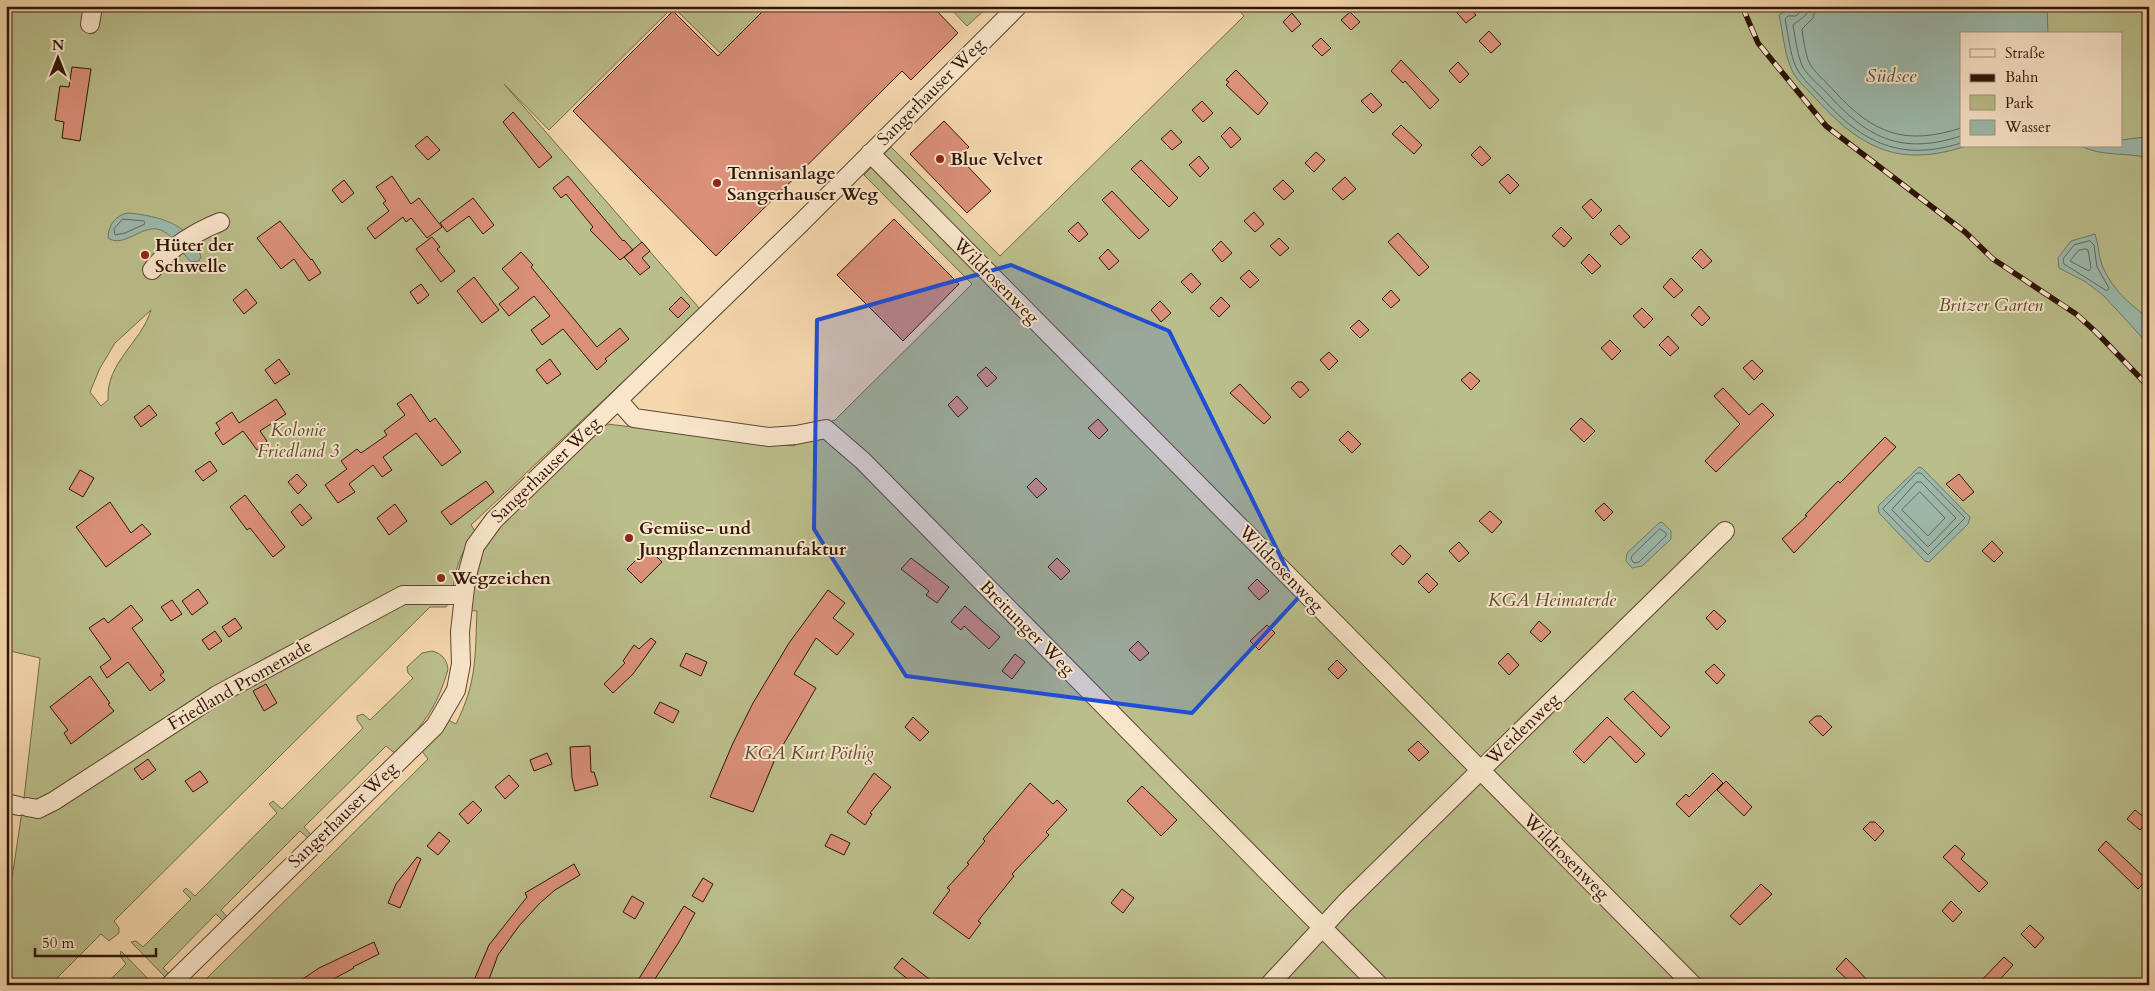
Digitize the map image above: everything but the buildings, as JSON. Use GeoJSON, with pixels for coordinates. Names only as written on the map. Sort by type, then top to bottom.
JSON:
{"type":"FeatureCollection","features":[{"type":"Feature","properties":{"kind":"street","name":"Sangerhauser Weg"},"geometry":{"type":"LineString","coordinates":[[170,985],[435,726],[456,690],[461,664],[460,632],[466,579],[475,546],[494,520],[800,224],[1018,6]]}},
{"type":"Feature","properties":{"kind":"street","name":"Wildrosenweg"},"geometry":{"type":"LineString","coordinates":[[870,153],[1693,985]]}},
{"type":"Feature","properties":{"kind":"street"},"geometry":{"type":"LineString","coordinates":[[152,270],[174,248],[194,233],[220,222]]}},
{"type":"Feature","properties":{"kind":"street","name":"Breitunger Weg"},"geometry":{"type":"LineString","coordinates":[[618,400],[634,418],[770,437],[796,436],[826,429],[863,461],[1379,985]]}},
{"type":"Feature","properties":{"kind":"street","name":"Weidenweg"},"geometry":{"type":"LineString","coordinates":[[1270,985],[1322,928],[1725,530]]}},
{"type":"Feature","properties":{"kind":"street","name":"Friedland Promenade"},"geometry":{"type":"LineString","coordinates":[[18,806],[38,809],[54,801],[217,695],[403,595],[464,595]]}},
{"type":"Feature","properties":{"kind":"highlighted area"},"geometry":{"type":"Polygon","coordinates":[[[1011,265],[1169,331],[1300,596],[1192,713],[906,676],[814,529],[817,320],[1011,265]]]}},
{"type":"Feature","properties":{"kind":"green space","name":"Kolonie Friedland 3"},"geometry":{"type":"Polygon","coordinates":[[[6,6],[814,6],[744,76],[673,7],[549,130],[504,84],[700,309],[471,525],[475,531],[459,563],[451,598],[446,607],[430,607],[114,921],[119,928],[119,933],[109,941],[101,934],[50,985],[6,985],[6,918],[24,798],[40,658],[6,650],[6,6]],[[151,310],[115,343],[100,368],[90,392],[101,406],[108,400],[112,375],[146,322],[151,310]]]}},
{"type":"Feature","properties":{"kind":"green space"},"geometry":{"type":"Polygon","coordinates":[[[948,6],[989,6],[967,26],[948,6]]]}},
{"type":"Feature","properties":{"kind":"green space"},"geometry":{"type":"Polygon","coordinates":[[[1235,6],[2149,6],[2149,985],[200,985],[428,759],[421,750],[446,719],[456,724],[468,695],[474,669],[477,611],[466,610],[481,550],[496,529],[607,424],[794,446],[815,427],[835,420],[972,284],[864,175],[891,147],[1000,256],[1244,16],[1235,6]]]}},
{"type":"Feature","properties":{"kind":"green space"},"geometry":{"type":"Polygon","coordinates":[[[432,651],[443,657],[448,669],[434,704],[415,733],[397,752],[393,752],[386,746],[304,827],[312,836],[309,839],[300,831],[221,910],[229,919],[225,923],[216,914],[163,968],[169,974],[168,980],[131,942],[136,941],[143,947],[191,899],[183,891],[186,888],[195,896],[277,813],[269,804],[273,801],[282,809],[363,728],[357,720],[357,716],[363,714],[370,720],[413,678],[408,673],[407,667],[422,653],[432,651]]]}},
{"type":"Feature","properties":{"kind":"green space"},"geometry":{"type":"Polygon","coordinates":[[[121,951],[154,985],[105,985],[126,964],[120,956],[121,951]]]}},
{"type":"Feature","properties":{"kind":"water","name":"Südsee"},"geometry":{"type":"Polygon","coordinates":[[[1799,6],[2047,6],[2048,32],[1960,32],[1960,148],[1921,155],[1902,154],[1884,150],[1850,131],[1802,85],[1791,68],[1779,15],[1789,9],[1793,12],[1799,6]]]}},
{"type":"Feature","properties":{"kind":"water"},"geometry":{"type":"Polygon","coordinates":[[[2145,137],[2149,140],[2149,158],[2097,152],[2086,148],[2122,148],[2122,140],[2145,137]]]}},
{"type":"Feature","properties":{"kind":"water"},"geometry":{"type":"Polygon","coordinates":[[[128,213],[162,220],[182,229],[197,246],[201,257],[199,261],[191,262],[174,240],[161,230],[147,230],[114,241],[108,238],[109,229],[116,218],[128,213]]]}},
{"type":"Feature","properties":{"kind":"water"},"geometry":{"type":"Polygon","coordinates":[[[2095,234],[2101,261],[2111,282],[2128,301],[2149,319],[2149,345],[2104,296],[2086,282],[2059,268],[2058,258],[2071,241],[2095,234]]]}},
{"type":"Feature","properties":{"kind":"water"},"geometry":{"type":"Polygon","coordinates":[[[1919,467],[1970,517],[1968,524],[1929,562],[1925,561],[1879,513],[1878,506],[1919,467]]]}},
{"type":"Feature","properties":{"kind":"water"},"geometry":{"type":"Polygon","coordinates":[[[1662,522],[1671,531],[1671,539],[1642,566],[1632,568],[1626,561],[1627,553],[1662,522]]]}},
{"type":"Feature","properties":{"kind":"railway"},"geometry":{"type":"LineString","coordinates":[[1742,6],[1758,43],[1826,126],[1965,232],[1993,259],[2076,314],[2149,387]]}},
{"type":"Feature","properties":{"kind":"place","name":"Blue Velvet"},"geometry":{"type":"Point","coordinates":[940,159]}},
{"type":"Feature","properties":{"kind":"place","name":"Tennisanlage Sangerhauser Weg"},"geometry":{"type":"Point","coordinates":[717,183]}},
{"type":"Feature","properties":{"kind":"place","name":"Hüter der Schwelle"},"geometry":{"type":"Point","coordinates":[145,255]}},
{"type":"Feature","properties":{"kind":"place","name":"Gemüse- und Jungpflanzenmanufaktur"},"geometry":{"type":"Point","coordinates":[629,538]}},
{"type":"Feature","properties":{"kind":"place","name":"Wegzeichen"},"geometry":{"type":"Point","coordinates":[441,578]}},
{"type":"Feature","properties":{"kind":"park label","name":"Britzer Garten"},"geometry":{"type":"Point","coordinates":[1991,305]}},
{"type":"Feature","properties":{"kind":"park label","name":"KGA Heimaterde"},"geometry":{"type":"Point","coordinates":[1552,600]}},
{"type":"Feature","properties":{"kind":"park label","name":"KGA Kurt Pöthig"},"geometry":{"type":"Point","coordinates":[809,753]}}]}
